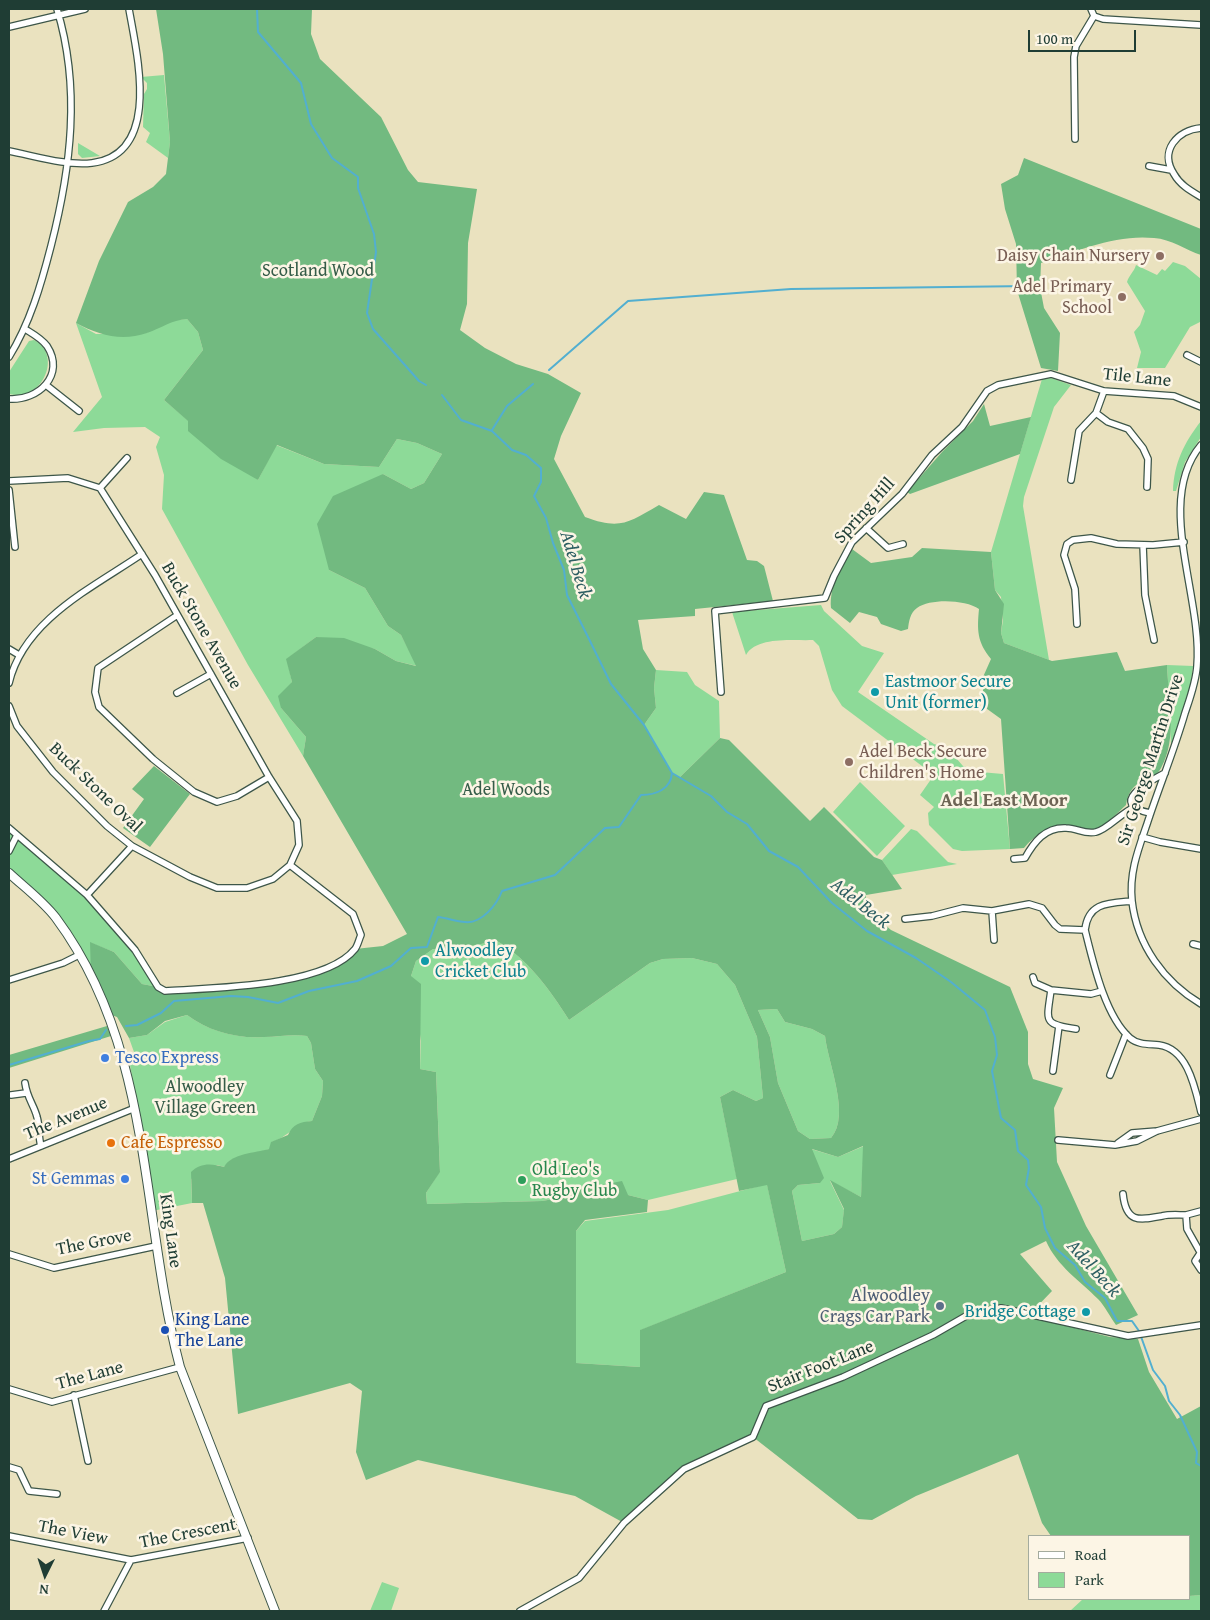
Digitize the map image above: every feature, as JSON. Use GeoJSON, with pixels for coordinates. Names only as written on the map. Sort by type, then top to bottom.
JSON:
{"type":"FeatureCollection","features":[{"type":"Feature","properties":{"kind":"street"},"geometry":{"type":"LineString","coordinates":[[9,27],[58,12],[84,9]]}},
{"type":"Feature","properties":{"kind":"street"},"geometry":{"type":"LineString","coordinates":[[9,151],[68,162],[91,163],[109,158],[125,146],[137,128],[139,116],[139,86],[128,9]]}},
{"type":"Feature","properties":{"kind":"street"},"geometry":{"type":"LineString","coordinates":[[1075,138],[1074,57],[1076,46],[1094,16],[1092,9]]}},
{"type":"Feature","properties":{"kind":"street"},"geometry":{"type":"LineString","coordinates":[[9,356],[25,329],[44,273],[62,200],[68,162],[72,118],[69,65],[58,12]]}},
{"type":"Feature","properties":{"kind":"street"},"geometry":{"type":"LineString","coordinates":[[1094,16],[1103,19],[1201,25]]}},
{"type":"Feature","properties":{"kind":"street"},"geometry":{"type":"LineString","coordinates":[[1201,128],[1185,131],[1178,135],[1169,148],[1171,170],[1178,180],[1201,197]]}},
{"type":"Feature","properties":{"kind":"street"},"geometry":{"type":"LineString","coordinates":[[1149,166],[1171,170]]}},
{"type":"Feature","properties":{"kind":"street"},"geometry":{"type":"LineString","coordinates":[[9,399],[20,400],[32,397],[46,385],[52,369],[51,357],[47,346],[25,329]]}},
{"type":"Feature","properties":{"kind":"street"},"geometry":{"type":"LineString","coordinates":[[1187,355],[1201,362]]}},
{"type":"Feature","properties":{"kind":"street","name":"Tile Lane"},"geometry":{"type":"LineString","coordinates":[[1039,375],[1060,376],[1104,391],[1174,396],[1201,406]]}},
{"type":"Feature","properties":{"kind":"street","name":"Spring Hill"},"geometry":{"type":"LineString","coordinates":[[721,692],[715,611],[826,598],[834,576],[849,546],[902,494],[932,455],[962,427],[987,391],[998,385],[1039,375]]}},
{"type":"Feature","properties":{"kind":"street"},"geometry":{"type":"LineString","coordinates":[[46,385],[79,411]]}},
{"type":"Feature","properties":{"kind":"street"},"geometry":{"type":"LineString","coordinates":[[1071,480],[1079,431],[1096,413],[1104,391]]}},
{"type":"Feature","properties":{"kind":"street"},"geometry":{"type":"LineString","coordinates":[[1096,413],[1108,422],[1128,429],[1143,448],[1148,459],[1147,487]]}},
{"type":"Feature","properties":{"kind":"street","name":"Sir George Martin Drive"},"geometry":{"type":"LineString","coordinates":[[1201,445],[1186,472],[1180,493],[1180,515],[1184,542],[1199,617],[1194,684],[1134,862],[1132,902],[1139,931],[1155,963],[1178,988],[1201,1004]]}},
{"type":"Feature","properties":{"kind":"street"},"geometry":{"type":"LineString","coordinates":[[9,481],[68,478],[100,488],[127,458]]}},
{"type":"Feature","properties":{"kind":"street","name":"Buck Stone Avenue"},"geometry":{"type":"LineString","coordinates":[[100,488],[142,554],[269,777],[297,821],[299,845],[290,865]]}},
{"type":"Feature","properties":{"kind":"street"},"geometry":{"type":"LineString","coordinates":[[9,490],[15,546]]}},
{"type":"Feature","properties":{"kind":"street"},"geometry":{"type":"LineString","coordinates":[[866,528],[888,548],[902,544]]}},
{"type":"Feature","properties":{"kind":"street"},"geometry":{"type":"LineString","coordinates":[[1077,624],[1075,589],[1064,555],[1067,544],[1073,540],[1091,538],[1117,544],[1143,545],[1184,542]]}},
{"type":"Feature","properties":{"kind":"street"},"geometry":{"type":"LineString","coordinates":[[1143,545],[1145,595],[1154,640]]}},
{"type":"Feature","properties":{"kind":"street"},"geometry":{"type":"LineString","coordinates":[[9,683],[19,655],[31,637],[54,615],[142,554]]}},
{"type":"Feature","properties":{"kind":"street"},"geometry":{"type":"LineString","coordinates":[[176,616],[98,668],[95,692],[99,707],[153,759],[194,792],[217,802],[237,796],[269,777]]}},
{"type":"Feature","properties":{"kind":"street"},"geometry":{"type":"LineString","coordinates":[[9,649],[19,655]]}},
{"type":"Feature","properties":{"kind":"street"},"geometry":{"type":"LineString","coordinates":[[177,693],[211,674]]}},
{"type":"Feature","properties":{"kind":"street"},"geometry":{"type":"LineString","coordinates":[[1194,684],[1201,686]]}},
{"type":"Feature","properties":{"kind":"street","name":"Buck Stone Oval"},"geometry":{"type":"LineString","coordinates":[[9,706],[17,726],[53,772],[107,826],[132,846],[190,877],[217,888],[247,888],[273,879],[290,865]]}},
{"type":"Feature","properties":{"kind":"street"},"geometry":{"type":"LineString","coordinates":[[1150,813],[1138,811],[1132,798],[1136,790],[1165,773]]}},
{"type":"Feature","properties":{"kind":"street"},"geometry":{"type":"LineString","coordinates":[[1014,859],[1026,858],[1035,840],[1048,831],[1066,828],[1085,833],[1098,832],[1125,811],[1135,807]]}},
{"type":"Feature","properties":{"kind":"street"},"geometry":{"type":"LineString","coordinates":[[9,828],[86,895],[135,950],[158,987],[165,991],[283,981],[315,972],[340,960],[355,949],[361,935],[353,914],[290,865]]}},
{"type":"Feature","properties":{"kind":"street"},"geometry":{"type":"LineString","coordinates":[[9,851],[17,835]]}},
{"type":"Feature","properties":{"kind":"street"},"geometry":{"type":"LineString","coordinates":[[1142,836],[1160,842],[1201,849]]}},
{"type":"Feature","properties":{"kind":"street"},"geometry":{"type":"LineString","coordinates":[[86,895],[132,846]]}},
{"type":"Feature","properties":{"kind":"street","name":"King Lane"},"geometry":{"type":"LineString","coordinates":[[9,873],[55,916],[79,955],[102,1000],[128,1071],[170,1330],[180,1367],[275,1611]]}},
{"type":"Feature","properties":{"kind":"street"},"geometry":{"type":"LineString","coordinates":[[1132,902],[1099,906],[1088,914],[1085,930],[1102,991],[1126,1034],[1136,1042],[1172,1049],[1177,1054],[1189,1073],[1201,1112]]}},
{"type":"Feature","properties":{"kind":"street"},"geometry":{"type":"LineString","coordinates":[[905,919],[924,918],[969,908],[992,911],[1035,905],[1047,912],[1055,926],[1060,929],[1085,930]]}},
{"type":"Feature","properties":{"kind":"street"},"geometry":{"type":"LineString","coordinates":[[992,911],[994,940]]}},
{"type":"Feature","properties":{"kind":"street"},"geometry":{"type":"LineString","coordinates":[[1193,944],[1201,946]]}},
{"type":"Feature","properties":{"kind":"street"},"geometry":{"type":"LineString","coordinates":[[9,980],[63,963],[79,955]]}},
{"type":"Feature","properties":{"kind":"street"},"geometry":{"type":"LineString","coordinates":[[1032,977],[1040,986],[1052,990],[1091,994],[1102,991]]}},
{"type":"Feature","properties":{"kind":"street"},"geometry":{"type":"LineString","coordinates":[[1052,990],[1048,1016],[1050,1022],[1059,1026],[1076,1029]]}},
{"type":"Feature","properties":{"kind":"street"},"geometry":{"type":"LineString","coordinates":[[1053,1071],[1059,1026]]}},
{"type":"Feature","properties":{"kind":"street"},"geometry":{"type":"LineString","coordinates":[[1110,1075],[1126,1034]]}},
{"type":"Feature","properties":{"kind":"street"},"geometry":{"type":"LineString","coordinates":[[25,1083],[26,1093],[37,1118],[38,1137],[41,1146]]}},
{"type":"Feature","properties":{"kind":"street"},"geometry":{"type":"LineString","coordinates":[[11,1095],[26,1093]]}},
{"type":"Feature","properties":{"kind":"street","name":"The Avenue"},"geometry":{"type":"LineString","coordinates":[[9,1159],[135,1108]]}},
{"type":"Feature","properties":{"kind":"street"},"geometry":{"type":"LineString","coordinates":[[1058,1140],[1115,1145],[1137,1141],[1157,1131],[1201,1118]]}},
{"type":"Feature","properties":{"kind":"street"},"geometry":{"type":"LineString","coordinates":[[1123,1194],[1128,1210],[1138,1219],[1148,1220],[1164,1215],[1186,1215],[1201,1211]]}},
{"type":"Feature","properties":{"kind":"street"},"geometry":{"type":"LineString","coordinates":[[1186,1215],[1187,1230],[1200,1252],[1195,1261],[1201,1270]]}},
{"type":"Feature","properties":{"kind":"street","name":"The Grove"},"geometry":{"type":"LineString","coordinates":[[9,1254],[54,1268],[156,1246]]}},
{"type":"Feature","properties":{"kind":"street","name":"Stair Foot Lane"},"geometry":{"type":"LineString","coordinates":[[520,1611],[579,1578],[624,1523],[684,1469],[753,1437],[766,1406],[843,1377],[933,1335],[966,1316],[1001,1308],[1116,1335],[1135,1336],[1146,1332],[1201,1325]]}},
{"type":"Feature","properties":{"kind":"street","name":"The Lane"},"geometry":{"type":"LineString","coordinates":[[9,1389],[52,1402],[180,1367]]}},
{"type":"Feature","properties":{"kind":"street"},"geometry":{"type":"LineString","coordinates":[[74,1395],[88,1461]]}},
{"type":"Feature","properties":{"kind":"street"},"geometry":{"type":"LineString","coordinates":[[9,1467],[19,1470],[30,1491],[57,1494]]}},
{"type":"Feature","properties":{"kind":"street","name":"The View"},"geometry":{"type":"LineString","coordinates":[[9,1536],[131,1560]]}},
{"type":"Feature","properties":{"kind":"street","name":"The Crescent"},"geometry":{"type":"LineString","coordinates":[[104,1611],[131,1560],[248,1538]]}},
{"type":"Feature","properties":{"kind":"green space"},"geometry":{"type":"Polygon","coordinates":[[[156,9],[312,9],[311,34],[320,59],[381,117],[408,170],[418,182],[477,189],[468,243],[467,304],[460,330],[485,348],[516,364],[548,374],[581,393],[561,436],[554,459],[585,517],[607,523],[624,523],[659,505],[686,519],[704,492],[724,495],[747,560],[757,561],[764,566],[773,601],[695,609],[695,616],[638,620],[643,649],[656,670],[654,688],[656,708],[644,725],[672,773],[680,777],[720,738],[729,740],[810,821],[824,807],[874,857],[882,860],[902,889],[866,895],[866,908],[891,930],[1010,987],[1028,1032],[1028,1064],[1033,1079],[1063,1088],[1054,1108],[1057,1162],[1086,1226],[1138,1315],[1116,1325],[1101,1302],[1069,1273],[1056,1258],[1046,1241],[1020,1254],[1052,1291],[1028,1316],[1110,1337],[1138,1339],[1149,1372],[1177,1419],[1201,1406],[1201,1595],[1190,1596],[1190,1535],[1050,1535],[1042,1523],[1018,1454],[916,1496],[872,1520],[858,1519],[753,1437],[684,1469],[624,1523],[575,1496],[418,1460],[366,1480],[356,1452],[362,1391],[350,1383],[238,1414],[225,1278],[203,1203],[192,1203],[191,1172],[198,1167],[206,1165],[224,1167],[238,1156],[269,1149],[271,1142],[288,1135],[295,1126],[312,1121],[322,1096],[323,1081],[315,1069],[311,1043],[307,1036],[244,1037],[213,1030],[187,1015],[165,1021],[147,1035],[129,1038],[117,1017],[106,1013],[91,976],[90,942],[114,952],[142,984],[158,987],[165,991],[275,983],[315,972],[340,960],[355,949],[383,946],[407,934],[303,756],[306,737],[281,708],[278,696],[292,682],[286,659],[316,637],[344,638],[375,649],[396,661],[416,666],[401,635],[388,626],[365,588],[329,570],[317,524],[333,496],[383,474],[411,489],[424,483],[442,454],[417,443],[397,439],[379,467],[324,464],[277,445],[258,480],[221,459],[188,431],[188,421],[164,400],[203,350],[198,332],[187,319],[171,323],[147,333],[128,337],[102,334],[76,323],[99,261],[128,202],[153,187],[166,174],[170,142],[163,54],[156,9]],[[497,941],[444,951],[433,949],[416,961],[411,976],[421,984],[420,1069],[436,1072],[440,1172],[426,1193],[427,1204],[542,1201],[565,1197],[577,1190],[622,1181],[628,1195],[648,1200],[647,1212],[585,1220],[576,1231],[576,1363],[640,1367],[640,1330],[786,1272],[767,1185],[739,1191],[720,1097],[733,1090],[756,1101],[763,1098],[757,1037],[735,985],[717,964],[692,958],[663,959],[650,963],[569,1020],[546,987],[528,966],[497,941]],[[777,1009],[758,1010],[770,1037],[778,1083],[798,1131],[810,1139],[831,1138],[837,1128],[839,1103],[825,1036],[812,1029],[785,1022],[777,1009]],[[863,1146],[838,1157],[812,1149],[824,1178],[820,1183],[798,1185],[792,1191],[802,1241],[834,1234],[842,1227],[844,1209],[830,1180],[861,1197],[863,1146]]]}},
{"type":"Feature","properties":{"kind":"green space"},"geometry":{"type":"Polygon","coordinates":[[[164,75],[170,142],[168,158],[146,142],[150,133],[143,127],[144,94],[147,89],[147,83],[141,77],[164,75]]]}},
{"type":"Feature","properties":{"kind":"green space"},"geometry":{"type":"Polygon","coordinates":[[[78,143],[100,156],[82,158],[78,154],[78,143]]]}},
{"type":"Feature","properties":{"kind":"green space"},"geometry":{"type":"Polygon","coordinates":[[[1024,158],[1201,229],[1201,255],[1166,240],[1140,237],[1111,241],[1041,263],[1040,287],[1044,308],[1060,333],[1058,371],[1041,368],[1017,290],[1016,244],[1005,209],[1001,184],[1018,175],[1024,158]]]}},
{"type":"Feature","properties":{"kind":"green space"},"geometry":{"type":"Polygon","coordinates":[[[1173,262],[1185,266],[1201,279],[1200,322],[1190,327],[1165,368],[1137,368],[1141,352],[1134,332],[1140,325],[1145,311],[1127,282],[1136,265],[1157,275],[1162,269],[1165,271],[1173,262]]]}},
{"type":"Feature","properties":{"kind":"green space"},"geometry":{"type":"Polygon","coordinates":[[[187,319],[198,332],[203,350],[164,400],[258,480],[276,445],[324,464],[379,467],[397,439],[417,443],[442,454],[424,483],[411,489],[383,474],[329,570],[365,588],[388,626],[401,635],[417,666],[396,661],[375,649],[316,637],[287,659],[292,682],[281,708],[306,737],[303,756],[248,665],[162,509],[164,475],[156,447],[160,437],[145,427],[104,428],[73,432],[102,397],[76,323],[96,334],[146,333],[173,320],[187,319]]]}},
{"type":"Feature","properties":{"kind":"green space"},"geometry":{"type":"Polygon","coordinates":[[[34,340],[43,347],[47,356],[48,366],[45,376],[39,385],[31,391],[21,395],[9,394],[9,372],[29,341],[34,340]]]}},
{"type":"Feature","properties":{"kind":"green space"},"geometry":{"type":"Polygon","coordinates":[[[1051,378],[1071,385],[1054,407],[1024,497],[1023,506],[1049,660],[1004,643],[1001,633],[1003,620],[1001,597],[995,590],[991,552],[1042,379],[1051,378]]]}},
{"type":"Feature","properties":{"kind":"green space"},"geometry":{"type":"Polygon","coordinates":[[[984,404],[990,426],[1031,417],[1020,454],[910,494],[907,492],[942,452],[973,421],[984,404]]]}},
{"type":"Feature","properties":{"kind":"green space"},"geometry":{"type":"Polygon","coordinates":[[[1201,421],[1201,437],[1185,462],[1176,491],[1173,491],[1175,471],[1181,454],[1201,421]]]}},
{"type":"Feature","properties":{"kind":"green space"},"geometry":{"type":"Polygon","coordinates":[[[922,548],[991,552],[995,590],[1004,604],[1001,633],[1004,643],[1052,661],[1117,652],[1125,671],[1167,665],[1171,731],[1166,756],[1161,768],[1152,777],[1132,789],[1126,805],[1099,828],[1055,827],[1043,831],[1024,848],[1010,849],[1001,719],[983,706],[983,677],[991,659],[986,653],[979,636],[979,609],[966,604],[948,601],[923,605],[913,612],[909,620],[908,629],[901,631],[881,624],[877,617],[859,612],[850,623],[831,608],[834,585],[852,549],[871,563],[912,557],[922,548]]]}},
{"type":"Feature","properties":{"kind":"green space"},"geometry":{"type":"Polygon","coordinates":[[[821,605],[824,611],[862,646],[884,653],[858,692],[934,744],[944,747],[949,755],[956,758],[963,766],[980,772],[1003,774],[1010,849],[962,851],[953,849],[929,825],[928,813],[934,807],[920,795],[934,775],[842,706],[832,690],[819,646],[813,640],[767,642],[751,649],[746,655],[732,612],[821,605]]]}},
{"type":"Feature","properties":{"kind":"green space"},"geometry":{"type":"Polygon","coordinates":[[[1167,665],[1193,666],[1190,689],[1171,745],[1167,665]]]}},
{"type":"Feature","properties":{"kind":"green space"},"geometry":{"type":"Polygon","coordinates":[[[656,670],[687,672],[695,685],[719,701],[720,738],[680,777],[672,773],[644,725],[656,708],[654,688],[656,670]]]}},
{"type":"Feature","properties":{"kind":"green space"},"geometry":{"type":"Polygon","coordinates":[[[154,766],[190,794],[150,847],[123,828],[144,799],[132,789],[154,766]]]}},
{"type":"Feature","properties":{"kind":"green space"},"geometry":{"type":"Polygon","coordinates":[[[860,782],[905,826],[877,856],[833,812],[860,782]]]}},
{"type":"Feature","properties":{"kind":"green space"},"geometry":{"type":"Polygon","coordinates":[[[9,828],[87,895],[135,950],[158,987],[142,984],[114,952],[91,943],[91,976],[55,916],[9,873],[9,828]]]}},
{"type":"Feature","properties":{"kind":"green space"},"geometry":{"type":"Polygon","coordinates":[[[911,829],[917,831],[948,862],[957,864],[892,875],[882,860],[911,829]]]}},
{"type":"Feature","properties":{"kind":"green space"},"geometry":{"type":"Polygon","coordinates":[[[497,941],[528,966],[546,987],[569,1020],[650,963],[663,959],[692,958],[717,964],[735,985],[757,1037],[763,1098],[756,1101],[733,1090],[720,1097],[737,1179],[648,1200],[628,1195],[577,1190],[565,1197],[542,1201],[427,1204],[426,1193],[440,1171],[436,1072],[420,1069],[421,1041],[411,976],[416,961],[433,949],[444,951],[497,941]]]}},
{"type":"Feature","properties":{"kind":"green space"},"geometry":{"type":"Polygon","coordinates":[[[777,1009],[785,1022],[812,1029],[825,1036],[839,1103],[837,1128],[831,1138],[810,1139],[798,1131],[778,1083],[770,1037],[758,1010],[777,1009]]]}},
{"type":"Feature","properties":{"kind":"green space","name":"Alwoodley Village Green"},"geometry":{"type":"Polygon","coordinates":[[[187,1015],[214,1030],[244,1037],[307,1036],[311,1043],[315,1069],[323,1081],[322,1096],[312,1121],[301,1124],[283,1137],[272,1142],[270,1149],[231,1160],[224,1167],[217,1165],[191,1179],[192,1203],[152,1211],[145,1145],[129,1060],[134,1052],[129,1038],[147,1035],[165,1022],[187,1015]]]}},
{"type":"Feature","properties":{"kind":"green space"},"geometry":{"type":"Polygon","coordinates":[[[107,1026],[111,1036],[9,1068],[9,1055],[107,1026]]]}},
{"type":"Feature","properties":{"kind":"green space"},"geometry":{"type":"Polygon","coordinates":[[[864,1146],[861,1197],[830,1181],[844,1210],[842,1227],[834,1234],[802,1241],[792,1191],[798,1185],[820,1183],[811,1149],[838,1157],[864,1146]]]}},
{"type":"Feature","properties":{"kind":"green space"},"geometry":{"type":"Polygon","coordinates":[[[767,1184],[786,1272],[641,1330],[640,1367],[576,1363],[576,1231],[585,1221],[668,1210],[767,1184]]]}},
{"type":"Feature","properties":{"kind":"green space"},"geometry":{"type":"Polygon","coordinates":[[[382,1582],[399,1588],[391,1611],[370,1611],[382,1582]]]}},
{"type":"Feature","properties":{"kind":"green space"},"geometry":{"type":"Polygon","coordinates":[[[1201,1595],[1201,1611],[1070,1611],[1082,1600],[1190,1600],[1190,1596],[1201,1595]]]}},
{"type":"Feature","properties":{"kind":"waterway","name":"Adel Beck"},"geometry":{"type":"LineString","coordinates":[[257,9],[258,32],[301,83],[311,124],[332,158],[358,177],[358,188],[374,234],[376,252],[367,313],[373,329],[419,381],[426,385]]}},
{"type":"Feature","properties":{"kind":"waterway"},"geometry":{"type":"LineString","coordinates":[[549,370],[628,301],[791,289],[1030,286]]}},
{"type":"Feature","properties":{"kind":"waterway"},"geometry":{"type":"LineString","coordinates":[[492,430],[507,406],[533,384]]}},
{"type":"Feature","properties":{"kind":"waterway","name":"Adel Beck"},"geometry":{"type":"LineString","coordinates":[[442,395],[461,420],[492,431],[512,450],[526,455],[541,468],[541,482],[534,496],[546,518],[553,543],[564,570],[567,595],[611,684],[644,725],[672,773],[711,796],[727,812],[747,824],[769,851],[798,867],[832,903],[867,931],[916,958],[951,982],[985,1010],[995,1037],[997,1055],[992,1071],[1001,1118],[1015,1130],[1018,1151],[1028,1160],[1029,1168],[1026,1185],[1041,1207],[1045,1228],[1055,1248],[1075,1265],[1085,1282],[1105,1298],[1117,1321],[1132,1321],[1139,1331],[1153,1370],[1165,1386],[1169,1401],[1180,1415],[1197,1452],[1196,1463],[1201,1466]]}},
{"type":"Feature","properties":{"kind":"waterway"},"geometry":{"type":"LineString","coordinates":[[126,1026],[137,1025],[161,1013],[174,1001],[231,996],[248,997],[278,1003],[309,991],[357,981],[391,966],[411,948],[427,947],[438,917],[462,922],[477,920],[493,907],[502,891],[555,875],[605,828],[619,827],[641,795],[652,794],[666,787],[672,773]]}},
{"type":"Feature","properties":{"kind":"waterway"},"geometry":{"type":"LineString","coordinates":[[9,1065],[100,1039],[106,1030]]}},
{"type":"Feature","properties":{"kind":"place","name":"Daisy Chain Nursery"},"geometry":{"type":"Point","coordinates":[1160,256]}},
{"type":"Feature","properties":{"kind":"place","name":"Adel Primary School"},"geometry":{"type":"Point","coordinates":[1122,297]}},
{"type":"Feature","properties":{"kind":"place","name":"Eastmoor Secure Unit (former)"},"geometry":{"type":"Point","coordinates":[875,692]}},
{"type":"Feature","properties":{"kind":"place","name":"Adel Beck Secure Children's Home"},"geometry":{"type":"Point","coordinates":[849,762]}},
{"type":"Feature","properties":{"kind":"place","name":"Alwoodley Cricket Club"},"geometry":{"type":"Point","coordinates":[425,961]}},
{"type":"Feature","properties":{"kind":"place","name":"Tesco Express"},"geometry":{"type":"Point","coordinates":[105,1058]}},
{"type":"Feature","properties":{"kind":"place","name":"Cafe Espresso"},"geometry":{"type":"Point","coordinates":[111,1143]}},
{"type":"Feature","properties":{"kind":"place","name":"St Gemmas"},"geometry":{"type":"Point","coordinates":[125,1179]}},
{"type":"Feature","properties":{"kind":"place","name":"Old Leo's Rugby Club"},"geometry":{"type":"Point","coordinates":[522,1180]}},
{"type":"Feature","properties":{"kind":"place","name":"Alwoodley Crags Car Park"},"geometry":{"type":"Point","coordinates":[940,1306]}},
{"type":"Feature","properties":{"kind":"place","name":"Bridge Cottage"},"geometry":{"type":"Point","coordinates":[1086,1312]}},
{"type":"Feature","properties":{"kind":"place","name":"King Lane The Lane"},"geometry":{"type":"Point","coordinates":[165,1330]}},
{"type":"Feature","properties":{"kind":"district","name":"Adel East Moor"},"geometry":{"type":"Point","coordinates":[1004,801]}},
{"type":"Feature","properties":{"kind":"park label","name":"Scotland Wood"},"geometry":{"type":"Point","coordinates":[318,271]}},
{"type":"Feature","properties":{"kind":"park label","name":"Adel Woods"},"geometry":{"type":"Point","coordinates":[506,790]}}]}
